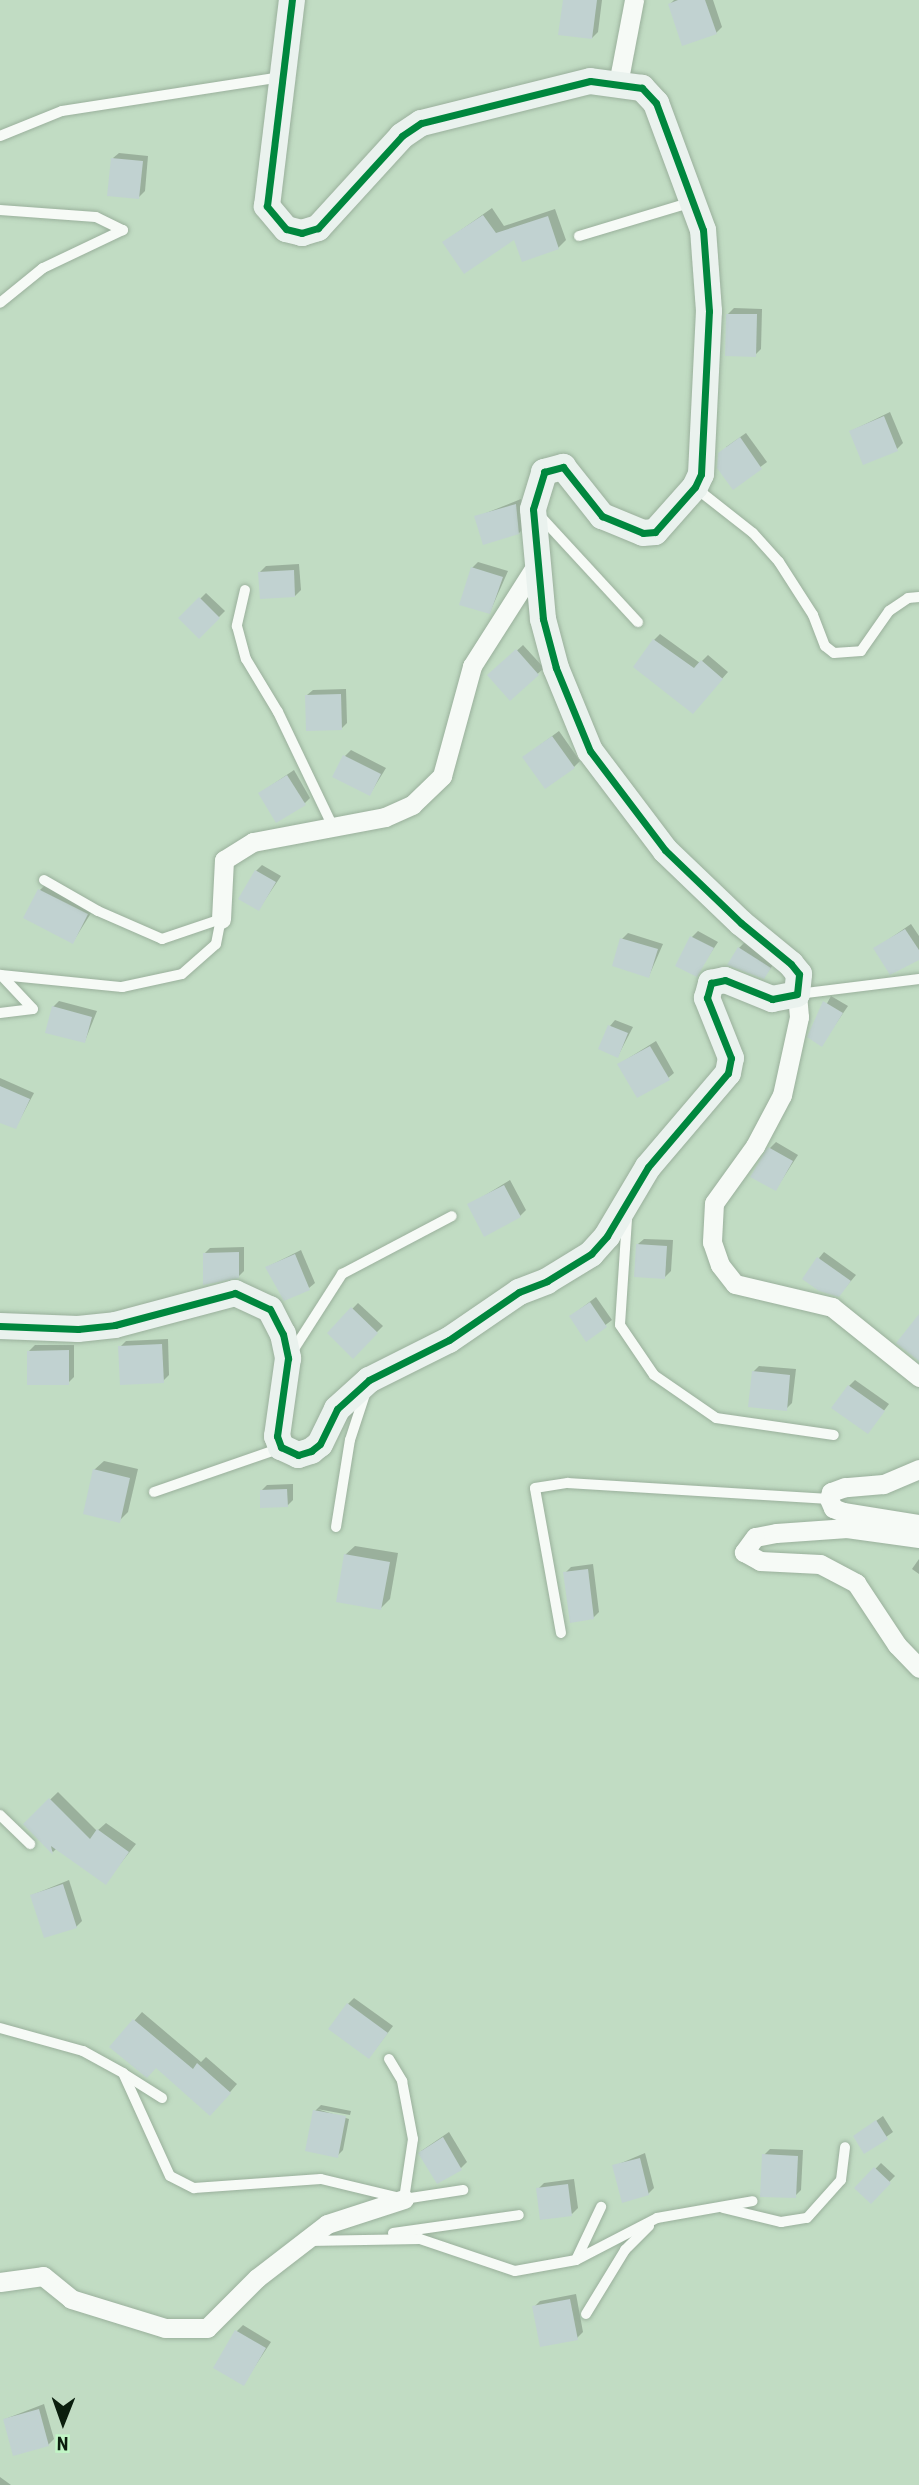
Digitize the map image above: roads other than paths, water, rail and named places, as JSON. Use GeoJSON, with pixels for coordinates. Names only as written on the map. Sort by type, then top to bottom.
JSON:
{"type":"FeatureCollection","features":[{"type":"Feature","properties":{"kind":"street"},"geometry":{"type":"LineString","coordinates":[[292,0],[267,206],[280,225],[302,233],[318,228],[402,136],[421,123],[547,89],[590,81],[642,88],[656,103],[703,230],[709,311],[701,474],[695,487],[655,532],[621,528],[602,516],[563,467],[544,472],[533,509],[537,564],[556,668],[590,751],[665,850],[799,974],[799,1017],[782,1095],[755,1146],[714,1203],[712,1242],[720,1265],[735,1284],[832,1307],[919,1377]]}},
{"type":"Feature","properties":{"kind":"street"},"geometry":{"type":"LineString","coordinates":[[618,84],[634,0]]}},
{"type":"Feature","properties":{"kind":"street"},"geometry":{"type":"LineString","coordinates":[[221,919],[224,860],[253,842],[333,828],[355,820],[385,817],[412,805],[442,775],[472,666],[537,564]]}},
{"type":"Feature","properties":{"kind":"street"},"geometry":{"type":"LineString","coordinates":[[0,1326],[78,1329],[116,1325],[235,1293],[270,1309],[283,1334],[288,1358],[277,1436],[281,1447],[298,1455],[311,1451],[320,1444],[337,1409],[369,1380],[449,1340],[519,1292],[591,1254],[648,1167],[728,1073],[731,1058],[708,998],[711,983],[725,980],[772,999],[797,994]]}},
{"type":"Feature","properties":{"kind":"street"},"geometry":{"type":"LineString","coordinates":[[919,1469],[883,1484],[845,1487],[831,1492],[829,1499],[833,1508],[843,1512],[919,1524]]}},
{"type":"Feature","properties":{"kind":"street"},"geometry":{"type":"LineString","coordinates":[[919,1538],[847,1528],[776,1533],[755,1537],[744,1552],[760,1561],[820,1564],[856,1583],[897,1645],[919,1668]]}},
{"type":"Feature","properties":{"kind":"street"},"geometry":{"type":"LineString","coordinates":[[0,2282],[43,2276],[71,2299],[164,2328],[207,2328],[257,2278],[327,2224],[404,2199]]}},
{"type":"Feature","properties":{"kind":"lane"},"geometry":{"type":"LineString","coordinates":[[0,136],[62,111],[281,77]]}},
{"type":"Feature","properties":{"kind":"lane"},"geometry":{"type":"LineString","coordinates":[[579,236],[692,201]]}},
{"type":"Feature","properties":{"kind":"lane"},"geometry":{"type":"LineString","coordinates":[[0,210],[96,216],[123,230],[43,268],[0,303]]}},
{"type":"Feature","properties":{"kind":"lane"},"geometry":{"type":"LineString","coordinates":[[695,487],[753,533],[779,562],[813,615],[825,646],[834,653],[861,651],[890,611],[908,598],[919,597]]}},
{"type":"Feature","properties":{"kind":"lane"},"geometry":{"type":"LineString","coordinates":[[533,509],[638,622]]}},
{"type":"Feature","properties":{"kind":"lane"},"geometry":{"type":"LineString","coordinates":[[245,590],[237,626],[246,659],[278,712],[333,828]]}},
{"type":"Feature","properties":{"kind":"lane"},"geometry":{"type":"LineString","coordinates":[[44,880],[98,911],[162,939],[221,919]]}},
{"type":"Feature","properties":{"kind":"lane"},"geometry":{"type":"LineString","coordinates":[[0,1013],[33,1009],[1,975],[122,987],[182,974],[216,944],[221,919]]}},
{"type":"Feature","properties":{"kind":"lane"},"geometry":{"type":"LineString","coordinates":[[797,994],[919,979]]}},
{"type":"Feature","properties":{"kind":"lane"},"geometry":{"type":"LineString","coordinates":[[628,1201],[620,1325],[654,1375],[716,1418],[834,1435]]}},
{"type":"Feature","properties":{"kind":"lane"},"geometry":{"type":"LineString","coordinates":[[288,1358],[342,1274],[452,1216]]}},
{"type":"Feature","properties":{"kind":"lane"},"geometry":{"type":"LineString","coordinates":[[336,1527],[350,1440],[369,1380]]}},
{"type":"Feature","properties":{"kind":"lane"},"geometry":{"type":"LineString","coordinates":[[154,1492],[281,1447]]}},
{"type":"Feature","properties":{"kind":"lane"},"geometry":{"type":"LineString","coordinates":[[561,1633],[535,1488],[568,1483],[829,1499]]}},
{"type":"Feature","properties":{"kind":"lane"},"geometry":{"type":"LineString","coordinates":[[0,1815],[30,1844]]}},
{"type":"Feature","properties":{"kind":"lane"},"geometry":{"type":"LineString","coordinates":[[0,2028],[83,2052],[162,2098]]}},
{"type":"Feature","properties":{"kind":"lane"},"geometry":{"type":"LineString","coordinates":[[389,2059],[402,2081],[413,2139],[404,2199]]}},
{"type":"Feature","properties":{"kind":"lane"},"geometry":{"type":"LineString","coordinates":[[123,2073],[170,2176],[194,2188],[321,2179],[404,2199],[463,2190]]}},
{"type":"Feature","properties":{"kind":"lane"},"geometry":{"type":"LineString","coordinates":[[716,2206],[781,2222],[807,2218],[841,2180],[845,2147]]}},
{"type":"Feature","properties":{"kind":"lane"},"geometry":{"type":"LineString","coordinates":[[365,2237],[420,2239],[515,2270],[576,2260],[657,2218],[753,2201]]}},
{"type":"Feature","properties":{"kind":"lane"},"geometry":{"type":"LineString","coordinates":[[576,2260],[601,2207]]}},
{"type":"Feature","properties":{"kind":"lane"},"geometry":{"type":"LineString","coordinates":[[305,2241],[365,2237],[520,2216]]}},
{"type":"Feature","properties":{"kind":"lane"},"geometry":{"type":"LineString","coordinates":[[586,2314],[625,2250],[657,2218]]}}]}
